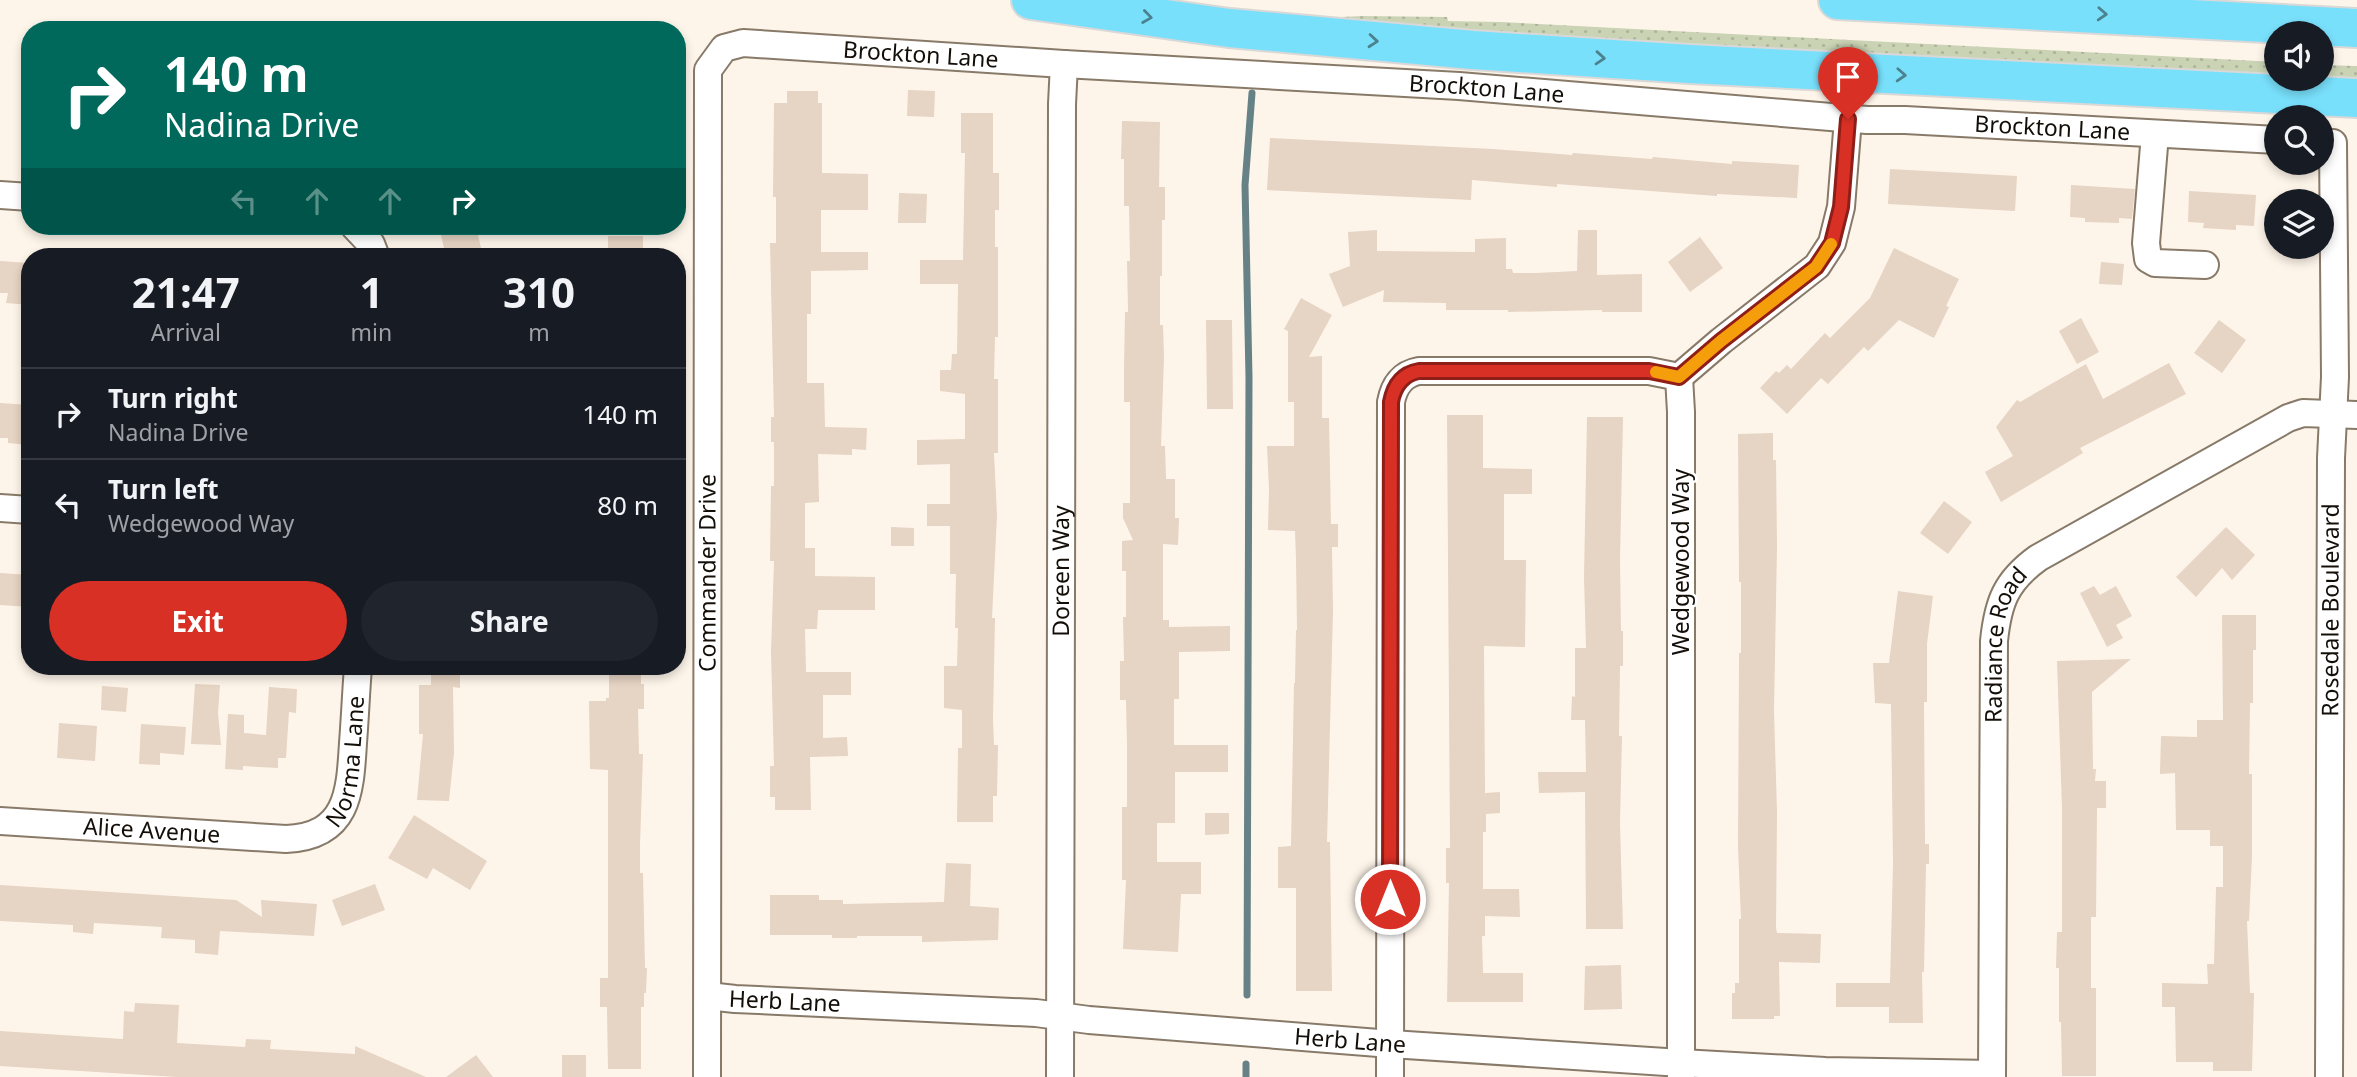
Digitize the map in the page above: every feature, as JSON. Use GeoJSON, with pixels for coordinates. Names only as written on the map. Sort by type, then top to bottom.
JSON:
{"type":"FeatureCollection","features":[{"type":"Feature","properties":{"kind":"highway"},"geometry":{"type":"LineString","coordinates":[[1031,0],[1229,28],[1473,50],[1690,64],[2357,98]]}},
{"type":"Feature","properties":{"kind":"highway"},"geometry":{"type":"LineString","coordinates":[[1838,0],[2357,28]]}},
{"type":"Feature","properties":{"kind":"street","name":"Brockton Lane"},"geometry":{"type":"LineString","coordinates":[[708,70],[724,48],[743,43],[1459,86],[1848,119],[2264,139]]}},
{"type":"Feature","properties":{"kind":"street","name":"Doreen Way"},"geometry":{"type":"LineString","coordinates":[[1060,1077],[1063,64]]}},
{"type":"Feature","properties":{"kind":"street","name":"Commander Drive"},"geometry":{"type":"LineString","coordinates":[[707,1077],[708,70]]}},
{"type":"Feature","properties":{"kind":"street"},"geometry":{"type":"LineString","coordinates":[[1390,1077],[1393,391],[1403,377],[1419,371],[1649,371],[1679,377],[1816,267],[1832,243],[1841,207],[1848,119]]}},
{"type":"Feature","properties":{"kind":"street"},"geometry":{"type":"LineString","coordinates":[[2155,134],[2146,243],[2148,259],[2155,263],[2205,265]]}},
{"type":"Feature","properties":{"kind":"street","name":"Rosedale Boulevard"},"geometry":{"type":"LineString","coordinates":[[2329,1077],[2331,458],[2346,414],[2337,143]]}},
{"type":"Feature","properties":{"kind":"street"},"geometry":{"type":"LineString","coordinates":[[0,195],[21,196]]}},
{"type":"Feature","properties":{"kind":"street","name":"Wedgewood Way"},"geometry":{"type":"LineString","coordinates":[[1679,377],[1681,1070]]}},
{"type":"Feature","properties":{"kind":"street","name":"Radiance Road"},"geometry":{"type":"LineString","coordinates":[[1992,1076],[1994,641],[1996,615],[2003,597],[2015,578],[2038,558],[2288,418],[2303,413],[2346,414]]}},
{"type":"Feature","properties":{"kind":"street"},"geometry":{"type":"LineString","coordinates":[[0,508],[21,509]]}},
{"type":"Feature","properties":{"kind":"street","name":"Norma Lane"},"geometry":{"type":"LineString","coordinates":[[306,838],[334,822],[345,806],[351,780],[358,675]]}},
{"type":"Feature","properties":{"kind":"street","name":"Alice Avenue"},"geometry":{"type":"LineString","coordinates":[[0,821],[306,838]]}},
{"type":"Feature","properties":{"kind":"street","name":"Herb Lane"},"geometry":{"type":"LineString","coordinates":[[708,996],[1036,1013],[1681,1070],[1992,1076]]}},
{"type":"Feature","properties":{"kind":"green space"},"geometry":{"type":"Polygon","coordinates":[[[1447,17],[1448,21],[2264,61],[2264,80],[1500,38],[1318,18],[1447,17]]]}},
{"type":"Feature","properties":{"kind":"green space"},"geometry":{"type":"Polygon","coordinates":[[[2334,65],[2357,66],[2357,85],[2334,84],[2334,65]]]}},
{"type":"Feature","properties":{"kind":"building"},"geometry":{"type":"Polygon","coordinates":[[[908,90],[935,91],[934,117],[907,116],[908,90]]]}},
{"type":"Feature","properties":{"kind":"building"},"geometry":{"type":"Polygon","coordinates":[[[787,91],[818,91],[818,103],[822,103],[822,173],[868,174],[868,210],[821,210],[821,252],[868,252],[868,270],[811,271],[811,314],[807,314],[807,383],[824,383],[825,427],[867,428],[866,450],[852,449],[852,455],[818,454],[819,502],[805,503],[805,548],[815,548],[815,576],[875,577],[875,610],[818,610],[817,629],[805,629],[806,672],[851,672],[851,695],[823,695],[823,738],[847,737],[848,756],[810,757],[811,810],[775,810],[775,797],[770,797],[770,766],[774,766],[771,652],[774,561],[770,561],[771,486],[774,486],[771,417],[774,417],[770,243],[776,243],[776,197],[773,197],[774,103],[787,103],[787,91]]]}},
{"type":"Feature","properties":{"kind":"building"},"geometry":{"type":"Polygon","coordinates":[[[961,113],[993,113],[993,173],[999,173],[999,210],[995,210],[995,247],[998,247],[998,337],[995,337],[994,379],[998,379],[998,453],[994,453],[997,515],[992,618],[995,618],[994,745],[998,745],[997,796],[993,796],[993,822],[957,822],[958,748],[962,748],[962,710],[944,708],[944,666],[957,666],[956,574],[950,574],[950,526],[927,526],[927,504],[950,504],[950,464],[917,465],[917,440],[965,439],[965,394],[940,391],[940,370],[951,370],[952,354],[957,354],[958,284],[920,284],[920,260],[963,260],[965,153],[961,153],[961,113]]]}},
{"type":"Feature","properties":{"kind":"building"},"geometry":{"type":"Polygon","coordinates":[[[1122,121],[1160,122],[1159,187],[1165,187],[1160,276],[1160,325],[1163,325],[1164,357],[1161,446],[1165,446],[1166,479],[1175,479],[1175,518],[1179,518],[1178,545],[1163,544],[1163,620],[1169,620],[1169,627],[1230,626],[1230,651],[1179,652],[1179,699],[1174,699],[1174,745],[1228,745],[1228,772],[1175,772],[1175,823],[1157,823],[1157,862],[1201,862],[1201,894],[1181,894],[1178,952],[1123,949],[1126,880],[1122,880],[1122,807],[1127,807],[1127,745],[1126,700],[1120,700],[1120,661],[1124,661],[1123,617],[1126,617],[1126,571],[1122,571],[1122,541],[1133,540],[1123,518],[1123,503],[1130,503],[1130,402],[1124,402],[1124,370],[1125,312],[1128,312],[1127,261],[1130,261],[1129,206],[1124,206],[1124,159],[1121,159],[1122,121]]]}},
{"type":"Feature","properties":{"kind":"building"},"geometry":{"type":"Polygon","coordinates":[[[1270,138],[1653,157],[1732,164],[1732,161],[1799,165],[1797,198],[1717,196],[1472,180],[1471,200],[1267,190],[1270,138]]]}},
{"type":"Feature","properties":{"kind":"building"},"geometry":{"type":"Polygon","coordinates":[[[1890,169],[2017,176],[2015,211],[1888,204],[1890,169]]]}},
{"type":"Feature","properties":{"kind":"building"},"geometry":{"type":"Polygon","coordinates":[[[2071,185],[2135,189],[2132,219],[2119,218],[2119,223],[2085,222],[2085,218],[2070,217],[2071,185]]]}},
{"type":"Feature","properties":{"kind":"building"},"geometry":{"type":"Polygon","coordinates":[[[2189,191],[2256,195],[2254,226],[2236,225],[2236,230],[2203,228],[2204,223],[2188,222],[2189,191]]]}},
{"type":"Feature","properties":{"kind":"building"},"geometry":{"type":"Polygon","coordinates":[[[899,193],[927,194],[926,223],[898,223],[899,193]]]}},
{"type":"Feature","properties":{"kind":"building"},"geometry":{"type":"Polygon","coordinates":[[[1377,230],[1377,251],[1475,252],[1475,239],[1506,238],[1506,269],[1512,269],[1513,273],[1536,273],[1577,271],[1578,230],[1597,230],[1597,275],[1642,274],[1642,312],[1446,310],[1446,303],[1383,302],[1384,290],[1343,307],[1329,274],[1350,266],[1348,232],[1377,230]]]}},
{"type":"Feature","properties":{"kind":"building"},"geometry":{"type":"Polygon","coordinates":[[[441,235],[478,235],[481,248],[444,248],[441,235]]]}},
{"type":"Feature","properties":{"kind":"building"},"geometry":{"type":"Polygon","coordinates":[[[608,236],[643,236],[643,248],[608,248],[608,236]]]}},
{"type":"Feature","properties":{"kind":"building"},"geometry":{"type":"Polygon","coordinates":[[[1700,237],[1723,268],[1690,292],[1668,262],[1700,237]]]}},
{"type":"Feature","properties":{"kind":"building"},"geometry":{"type":"Polygon","coordinates":[[[1894,248],[1959,279],[1934,338],[1899,320],[1868,351],[1864,347],[1828,384],[1821,378],[1787,414],[1760,388],[1776,371],[1779,373],[1787,365],[1791,369],[1825,333],[1830,338],[1870,298],[1894,248]]]}},
{"type":"Feature","properties":{"kind":"building"},"geometry":{"type":"Polygon","coordinates":[[[0,261],[21,262],[21,304],[6,303],[8,293],[0,293],[0,261]]]}},
{"type":"Feature","properties":{"kind":"building"},"geometry":{"type":"Polygon","coordinates":[[[2101,262],[2124,264],[2122,285],[2099,284],[2101,262]]]}},
{"type":"Feature","properties":{"kind":"building"},"geometry":{"type":"Polygon","coordinates":[[[1301,298],[1332,315],[1309,357],[1322,356],[1322,418],[1329,418],[1331,524],[1338,524],[1338,547],[1332,547],[1327,842],[1330,842],[1332,991],[1296,991],[1296,888],[1278,888],[1278,847],[1291,846],[1297,630],[1296,558],[1295,531],[1268,530],[1267,446],[1294,446],[1294,402],[1288,402],[1288,331],[1284,329],[1301,298]]]}},
{"type":"Feature","properties":{"kind":"building"},"geometry":{"type":"Polygon","coordinates":[[[2081,318],[2099,352],[2077,364],[2059,331],[2081,318]]]}},
{"type":"Feature","properties":{"kind":"building"},"geometry":{"type":"Polygon","coordinates":[[[1206,320],[1232,320],[1233,409],[1207,409],[1206,320]]]}},
{"type":"Feature","properties":{"kind":"building"},"geometry":{"type":"Polygon","coordinates":[[[2219,320],[2246,340],[2222,373],[2194,353],[2219,320]]]}},
{"type":"Feature","properties":{"kind":"building"},"geometry":{"type":"Polygon","coordinates":[[[2169,363],[2186,394],[2080,448],[2083,453],[2001,502],[1985,472],[2013,456],[1996,427],[2017,400],[2020,402],[2086,364],[2103,399],[2169,363]]]}},
{"type":"Feature","properties":{"kind":"building"},"geometry":{"type":"Polygon","coordinates":[[[0,403],[21,404],[21,444],[8,443],[8,438],[0,438],[0,403]]]}},
{"type":"Feature","properties":{"kind":"building"},"geometry":{"type":"Polygon","coordinates":[[[1447,415],[1483,415],[1483,468],[1532,469],[1532,494],[1504,494],[1504,560],[1526,560],[1525,647],[1484,646],[1485,793],[1500,792],[1500,813],[1486,814],[1486,832],[1483,832],[1483,889],[1519,889],[1520,917],[1485,916],[1485,936],[1482,936],[1483,973],[1523,973],[1523,1002],[1447,1002],[1449,883],[1446,883],[1446,848],[1450,848],[1447,415]]]}},
{"type":"Feature","properties":{"kind":"building"},"geometry":{"type":"Polygon","coordinates":[[[1587,417],[1623,417],[1620,560],[1623,666],[1620,666],[1619,736],[1622,736],[1620,823],[1623,929],[1586,929],[1585,792],[1539,793],[1538,772],[1586,772],[1585,720],[1571,720],[1572,696],[1575,697],[1575,648],[1586,648],[1584,578],[1587,417]]]}},
{"type":"Feature","properties":{"kind":"building"},"geometry":{"type":"Polygon","coordinates":[[[1773,433],[1777,546],[1774,711],[1776,928],[1777,933],[1821,934],[1820,963],[1779,962],[1780,1016],[1774,1016],[1774,1019],[1732,1019],[1732,993],[1735,993],[1735,983],[1739,983],[1741,919],[1738,847],[1741,582],[1738,434],[1773,433]]]}},
{"type":"Feature","properties":{"kind":"building"},"geometry":{"type":"Polygon","coordinates":[[[1944,501],[1972,522],[1948,554],[1920,533],[1944,501]]]}},
{"type":"Feature","properties":{"kind":"building"},"geometry":{"type":"Polygon","coordinates":[[[891,527],[914,528],[914,546],[891,546],[891,527]]]}},
{"type":"Feature","properties":{"kind":"building"},"geometry":{"type":"Polygon","coordinates":[[[2226,527],[2255,555],[2232,580],[2222,568],[2196,597],[2176,577],[2226,527]]]}},
{"type":"Feature","properties":{"kind":"building"},"geometry":{"type":"Polygon","coordinates":[[[0,573],[21,574],[21,606],[0,605],[0,573]]]}},
{"type":"Feature","properties":{"kind":"building"},"geometry":{"type":"Polygon","coordinates":[[[2094,586],[2100,595],[2116,586],[2132,616],[2116,625],[2123,638],[2107,647],[2080,593],[2094,586]]]}},
{"type":"Feature","properties":{"kind":"building"},"geometry":{"type":"Polygon","coordinates":[[[1898,591],[1933,596],[1927,644],[1927,702],[1924,702],[1925,844],[1929,844],[1929,864],[1926,864],[1923,1023],[1889,1023],[1889,1007],[1836,1007],[1836,983],[1890,983],[1893,863],[1891,704],[1875,703],[1873,663],[1889,663],[1898,591]]]}},
{"type":"Feature","properties":{"kind":"building"},"geometry":{"type":"Polygon","coordinates":[[[2222,615],[2256,615],[2253,703],[2250,703],[2252,856],[2247,921],[2250,993],[2254,993],[2252,1071],[2213,1071],[2213,1062],[2176,1062],[2175,1007],[2162,1007],[2162,983],[2208,984],[2207,964],[2214,964],[2216,887],[2223,887],[2223,846],[2210,846],[2210,830],[2176,830],[2175,773],[2160,774],[2161,736],[2197,737],[2197,720],[2223,720],[2222,615]]]}},
{"type":"Feature","properties":{"kind":"building"},"geometry":{"type":"Polygon","coordinates":[[[2131,659],[2092,692],[2093,769],[2096,769],[2095,781],[2106,781],[2106,808],[2097,808],[2096,917],[2091,917],[2091,988],[2096,988],[2096,1076],[2062,1076],[2059,968],[2056,968],[2057,932],[2062,932],[2062,808],[2057,661],[2131,659]]]}},
{"type":"Feature","properties":{"kind":"building"},"geometry":{"type":"Polygon","coordinates":[[[431,675],[460,675],[460,688],[453,687],[454,753],[449,801],[417,800],[423,734],[419,734],[419,685],[431,685],[431,675]]]}},
{"type":"Feature","properties":{"kind":"building"},"geometry":{"type":"Polygon","coordinates":[[[609,675],[641,675],[641,684],[644,684],[644,709],[638,709],[639,754],[643,754],[640,873],[643,873],[647,968],[644,1007],[641,1007],[641,1069],[608,1069],[607,1007],[600,1007],[600,978],[608,978],[608,770],[590,769],[589,701],[606,701],[606,698],[609,698],[609,675]]]}},
{"type":"Feature","properties":{"kind":"building"},"geometry":{"type":"Polygon","coordinates":[[[195,684],[220,685],[218,713],[221,745],[191,744],[195,684]]]}},
{"type":"Feature","properties":{"kind":"building"},"geometry":{"type":"Polygon","coordinates":[[[102,686],[128,688],[126,712],[101,710],[102,686]]]}},
{"type":"Feature","properties":{"kind":"building"},"geometry":{"type":"Polygon","coordinates":[[[269,687],[297,689],[296,713],[289,712],[286,758],[278,758],[278,768],[243,766],[243,770],[225,769],[228,714],[244,715],[244,733],[266,735],[269,687]]]}},
{"type":"Feature","properties":{"kind":"building"},"geometry":{"type":"Polygon","coordinates":[[[59,723],[97,726],[95,761],[57,758],[59,723]]]}},
{"type":"Feature","properties":{"kind":"building"},"geometry":{"type":"Polygon","coordinates":[[[141,724],[186,727],[184,755],[160,753],[160,765],[139,764],[141,724]]]}},
{"type":"Feature","properties":{"kind":"building"},"geometry":{"type":"Polygon","coordinates":[[[1205,813],[1229,813],[1229,834],[1205,835],[1205,813]]]}},
{"type":"Feature","properties":{"kind":"building"},"geometry":{"type":"Polygon","coordinates":[[[414,815],[487,861],[470,890],[433,868],[427,879],[388,858],[414,815]]]}},
{"type":"Feature","properties":{"kind":"building"},"geometry":{"type":"Polygon","coordinates":[[[946,863],[971,864],[970,906],[999,908],[998,940],[922,942],[922,936],[832,938],[832,935],[770,935],[770,895],[819,895],[819,900],[843,900],[843,904],[944,902],[946,863]]]}},
{"type":"Feature","properties":{"kind":"building"},"geometry":{"type":"Polygon","coordinates":[[[375,884],[385,910],[342,926],[332,900],[375,884]]]}},
{"type":"Feature","properties":{"kind":"building"},"geometry":{"type":"Polygon","coordinates":[[[0,885],[236,900],[262,917],[261,900],[317,904],[314,936],[220,931],[218,955],[195,953],[195,940],[161,938],[162,927],[94,923],[93,934],[73,932],[73,925],[0,921],[0,885]]]}},
{"type":"Feature","properties":{"kind":"building"},"geometry":{"type":"Polygon","coordinates":[[[1621,965],[1622,1009],[1584,1010],[1585,966],[1621,965]]]}},
{"type":"Feature","properties":{"kind":"building"},"geometry":{"type":"Polygon","coordinates":[[[135,1003],[179,1005],[177,1043],[245,1047],[246,1039],[271,1040],[270,1049],[355,1054],[355,1046],[426,1077],[177,1077],[0,1066],[0,1031],[123,1039],[124,1011],[134,1012],[135,1003]]]}},
{"type":"Feature","properties":{"kind":"building"},"geometry":{"type":"Polygon","coordinates":[[[476,1055],[493,1077],[446,1077],[476,1055]]]}},
{"type":"Feature","properties":{"kind":"building"},"geometry":{"type":"Polygon","coordinates":[[[562,1055],[586,1055],[586,1077],[562,1077],[562,1055]]]}},
{"type":"Feature","properties":{"kind":"waterway"},"geometry":{"type":"LineString","coordinates":[[1247,995],[1249,377],[1245,185],[1252,93]]}},
{"type":"Feature","properties":{"kind":"waterway"},"geometry":{"type":"LineString","coordinates":[[1246,1064],[1246,1077]]}},
{"type":"Feature","properties":{"kind":"slow traffic"},"geometry":{"type":"LineString","coordinates":[[1656,372],[1679,377],[1816,267],[1831,244]]}},
{"type":"Feature","properties":{"kind":"route"},"geometry":{"type":"LineString","coordinates":[[1390,899],[1391,402],[1396,385],[1403,377],[1419,371],[1649,371],[1679,377],[1816,267],[1832,243],[1841,207],[1848,119]]}}]}
